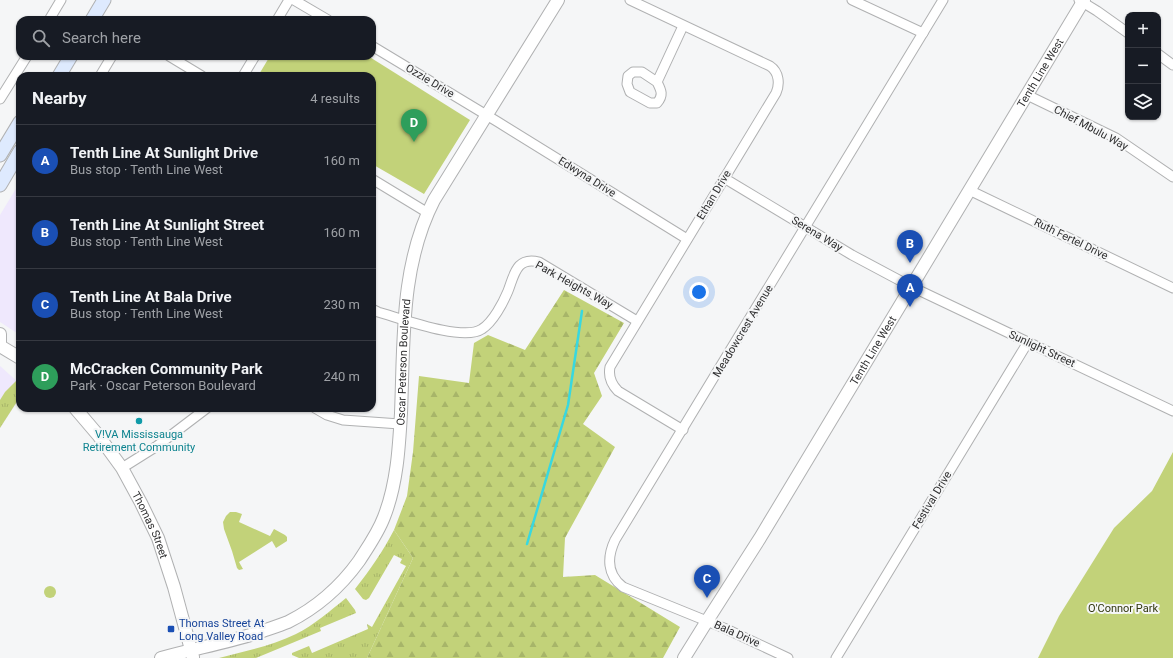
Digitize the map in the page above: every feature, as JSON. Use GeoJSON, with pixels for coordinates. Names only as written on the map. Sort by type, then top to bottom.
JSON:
{"type":"FeatureCollection","features":[{"type":"Feature","properties":{"kind":"main road"},"geometry":{"type":"LineString","coordinates":[[94,16],[104,0]]}},
{"type":"Feature","properties":{"kind":"main road"},"geometry":{"type":"LineString","coordinates":[[61,72],[69,60]]}},
{"type":"Feature","properties":{"kind":"main road"},"geometry":{"type":"LineString","coordinates":[[0,155],[16,129]]}},
{"type":"Feature","properties":{"kind":"main road"},"geometry":{"type":"LineString","coordinates":[[0,185],[16,159]]}},
{"type":"Feature","properties":{"kind":"street"},"geometry":{"type":"LineString","coordinates":[[51,16],[61,0]]}},
{"type":"Feature","properties":{"kind":"street"},"geometry":{"type":"LineString","coordinates":[[279,16],[289,0]]}},
{"type":"Feature","properties":{"kind":"street"},"geometry":{"type":"LineString","coordinates":[[294,0],[321,16]]}},
{"type":"Feature","properties":{"kind":"street","name":"Oscar Peterson Boulevard"},"geometry":{"type":"LineString","coordinates":[[161,658],[192,654],[289,621],[322,600],[343,581],[366,551],[384,516],[396,471],[400,424],[406,297],[416,246],[434,200],[558,0]]}},
{"type":"Feature","properties":{"kind":"street","name":"Ethan Drive"},"geometry":{"type":"LineString","coordinates":[[630,0],[770,66],[777,75],[778,85],[776,93],[610,367],[609,372],[611,383],[618,391],[683,430]]}},
{"type":"Feature","properties":{"kind":"street"},"geometry":{"type":"LineString","coordinates":[[852,0],[923,33]]}},
{"type":"Feature","properties":{"kind":"street","name":"Meadowcrest Avenue"},"geometry":{"type":"LineString","coordinates":[[707,621],[623,587],[615,580],[610,570],[611,552],[616,540],[943,0]]}},
{"type":"Feature","properties":{"kind":"street"},"geometry":{"type":"LineString","coordinates":[[1081,1],[1125,31]]}},
{"type":"Feature","properties":{"kind":"street","name":"Tenth Line West"},"geometry":{"type":"LineString","coordinates":[[684,658],[760,538],[912,287],[1027,95],[1081,1]]}},
{"type":"Feature","properties":{"kind":"street"},"geometry":{"type":"LineString","coordinates":[[657,82],[683,26]]}},
{"type":"Feature","properties":{"kind":"street","name":"Ozzie Drive"},"geometry":{"type":"LineString","coordinates":[[376,48],[487,116]]}},
{"type":"Feature","properties":{"kind":"street"},"geometry":{"type":"LineString","coordinates":[[1161,56],[1173,65]]}},
{"type":"Feature","properties":{"kind":"street"},"geometry":{"type":"LineString","coordinates":[[17,72],[24,60]]}},
{"type":"Feature","properties":{"kind":"street"},"geometry":{"type":"LineString","coordinates":[[102,72],[110,60]]}},
{"type":"Feature","properties":{"kind":"street"},"geometry":{"type":"LineString","coordinates":[[176,60],[195,72]]}},
{"type":"Feature","properties":{"kind":"street"},"geometry":{"type":"LineString","coordinates":[[245,72],[253,60]]}},
{"type":"Feature","properties":{"kind":"street"},"geometry":{"type":"LineString","coordinates":[[0,99],[16,74]]}},
{"type":"Feature","properties":{"kind":"street","name":"Chief Mbulu Way"},"geometry":{"type":"LineString","coordinates":[[1027,95],[1116,138],[1173,177]]}},
{"type":"Feature","properties":{"kind":"street","name":"Edwyna Drive"},"geometry":{"type":"LineString","coordinates":[[487,116],[687,239]]}},
{"type":"Feature","properties":{"kind":"street","name":"Serena Way"},"geometry":{"type":"LineString","coordinates":[[724,178],[805,228],[912,287]]}},
{"type":"Feature","properties":{"kind":"street"},"geometry":{"type":"LineString","coordinates":[[376,181],[428,213]]}},
{"type":"Feature","properties":{"kind":"street","name":"Ruth Fertel Drive"},"geometry":{"type":"LineString","coordinates":[[969,190],[1173,288]]}},
{"type":"Feature","properties":{"kind":"street","name":"Park Heights Way"},"geometry":{"type":"LineString","coordinates":[[405,320],[424,326],[466,334],[475,333],[487,326],[493,318],[504,299],[513,276],[518,268],[524,262],[534,261],[539,262],[638,321]]}},
{"type":"Feature","properties":{"kind":"street","name":"Sunlight Street"},"geometry":{"type":"LineString","coordinates":[[912,287],[1173,411]]}},
{"type":"Feature","properties":{"kind":"street"},"geometry":{"type":"LineString","coordinates":[[376,311],[405,320]]}},
{"type":"Feature","properties":{"kind":"street"},"geometry":{"type":"LineString","coordinates":[[0,334],[0,346],[16,356]]}},
{"type":"Feature","properties":{"kind":"street","name":"Festival Drive"},"geometry":{"type":"LineString","coordinates":[[836,658],[1028,342]]}},
{"type":"Feature","properties":{"kind":"street","name":"Thomas Street"},"geometry":{"type":"LineString","coordinates":[[78,412],[98,435],[122,468],[158,538],[174,587],[192,654]]}},
{"type":"Feature","properties":{"kind":"street"},"geometry":{"type":"LineString","coordinates":[[122,468],[157,446],[202,412]]}},
{"type":"Feature","properties":{"kind":"street"},"geometry":{"type":"LineString","coordinates":[[322,412],[342,420],[400,424]]}},
{"type":"Feature","properties":{"kind":"street","name":"Bala Drive"},"geometry":{"type":"LineString","coordinates":[[707,621],[788,658]]}},
{"type":"Feature","properties":{"kind":"shaded area"},"geometry":{"type":"Polygon","coordinates":[[[16,189],[16,332],[0,322],[0,215],[16,189]]]}},
{"type":"Feature","properties":{"kind":"shaded area"},"geometry":{"type":"Polygon","coordinates":[[[0,366],[16,380],[16,403],[0,428],[0,366]]]}},
{"type":"Feature","properties":{"kind":"green space"},"geometry":{"type":"Polygon","coordinates":[[[268,60],[374,60],[470,120],[424,194],[376,166],[376,72],[260,72],[268,60]]]}},
{"type":"Feature","properties":{"kind":"green space"},"geometry":{"type":"Polygon","coordinates":[[[564,290],[624,323],[594,373],[602,396],[583,424],[615,447],[565,538],[563,577],[595,575],[680,627],[663,658],[367,658],[413,558],[394,530],[407,496],[413,452],[419,376],[469,383],[474,343],[488,335],[525,350],[564,290]]]}},
{"type":"Feature","properties":{"kind":"green space"},"geometry":{"type":"Polygon","coordinates":[[[16,381],[16,403],[0,428],[0,400],[5,392],[16,381]]]}},
{"type":"Feature","properties":{"kind":"green space","name":"O'Connor Park"},"geometry":{"type":"Polygon","coordinates":[[[1173,452],[1173,658],[1038,658],[1059,616],[1114,528],[1152,491],[1173,452]]]}},
{"type":"Feature","properties":{"kind":"green space"},"geometry":{"type":"Polygon","coordinates":[[[230,512],[242,514],[239,522],[270,536],[274,529],[285,535],[287,537],[287,541],[276,548],[272,541],[239,562],[243,569],[239,570],[224,529],[223,522],[230,512]]]}},
{"type":"Feature","properties":{"kind":"green space"},"geometry":{"type":"Polygon","coordinates":[[[394,530],[413,558],[367,658],[299,658],[292,655],[292,653],[309,646],[312,653],[368,629],[367,624],[372,627],[406,566],[400,563],[402,559],[394,555],[369,598],[366,600],[363,599],[355,589],[376,560],[394,530]]]}},
{"type":"Feature","properties":{"kind":"green space"},"geometry":{"type":"Polygon","coordinates":[[[50,586],[54,588],[56,592],[54,596],[50,598],[46,596],[44,592],[46,588],[50,586]]]}},
{"type":"Feature","properties":{"kind":"green space"},"geometry":{"type":"Polygon","coordinates":[[[346,598],[356,613],[320,628],[321,631],[256,658],[219,658],[268,645],[296,634],[316,622],[346,598]]]}},
{"type":"Feature","properties":{"kind":"waterway"},"geometry":{"type":"LineString","coordinates":[[527,544],[568,405],[582,311]]}},
{"type":"Feature","properties":{"kind":"place","name":"McCracken Community Park"},"geometry":{"type":"Point","coordinates":[414,142]}},
{"type":"Feature","properties":{"kind":"place","name":"Tenth Line At Sunlight Street"},"geometry":{"type":"Point","coordinates":[910,263]}},
{"type":"Feature","properties":{"kind":"place","name":"Tenth Line At Sunlight Drive"},"geometry":{"type":"Point","coordinates":[910,307]}},
{"type":"Feature","properties":{"kind":"place","name":"V!VA Mississauga Retirement Community"},"geometry":{"type":"Point","coordinates":[139,421]}},
{"type":"Feature","properties":{"kind":"place","name":"Tenth Line At Bala Drive"},"geometry":{"type":"Point","coordinates":[707,598]}},
{"type":"Feature","properties":{"kind":"place","name":"Thomas Street At Long Valley Road"},"geometry":{"type":"Point","coordinates":[171,629]}}]}
